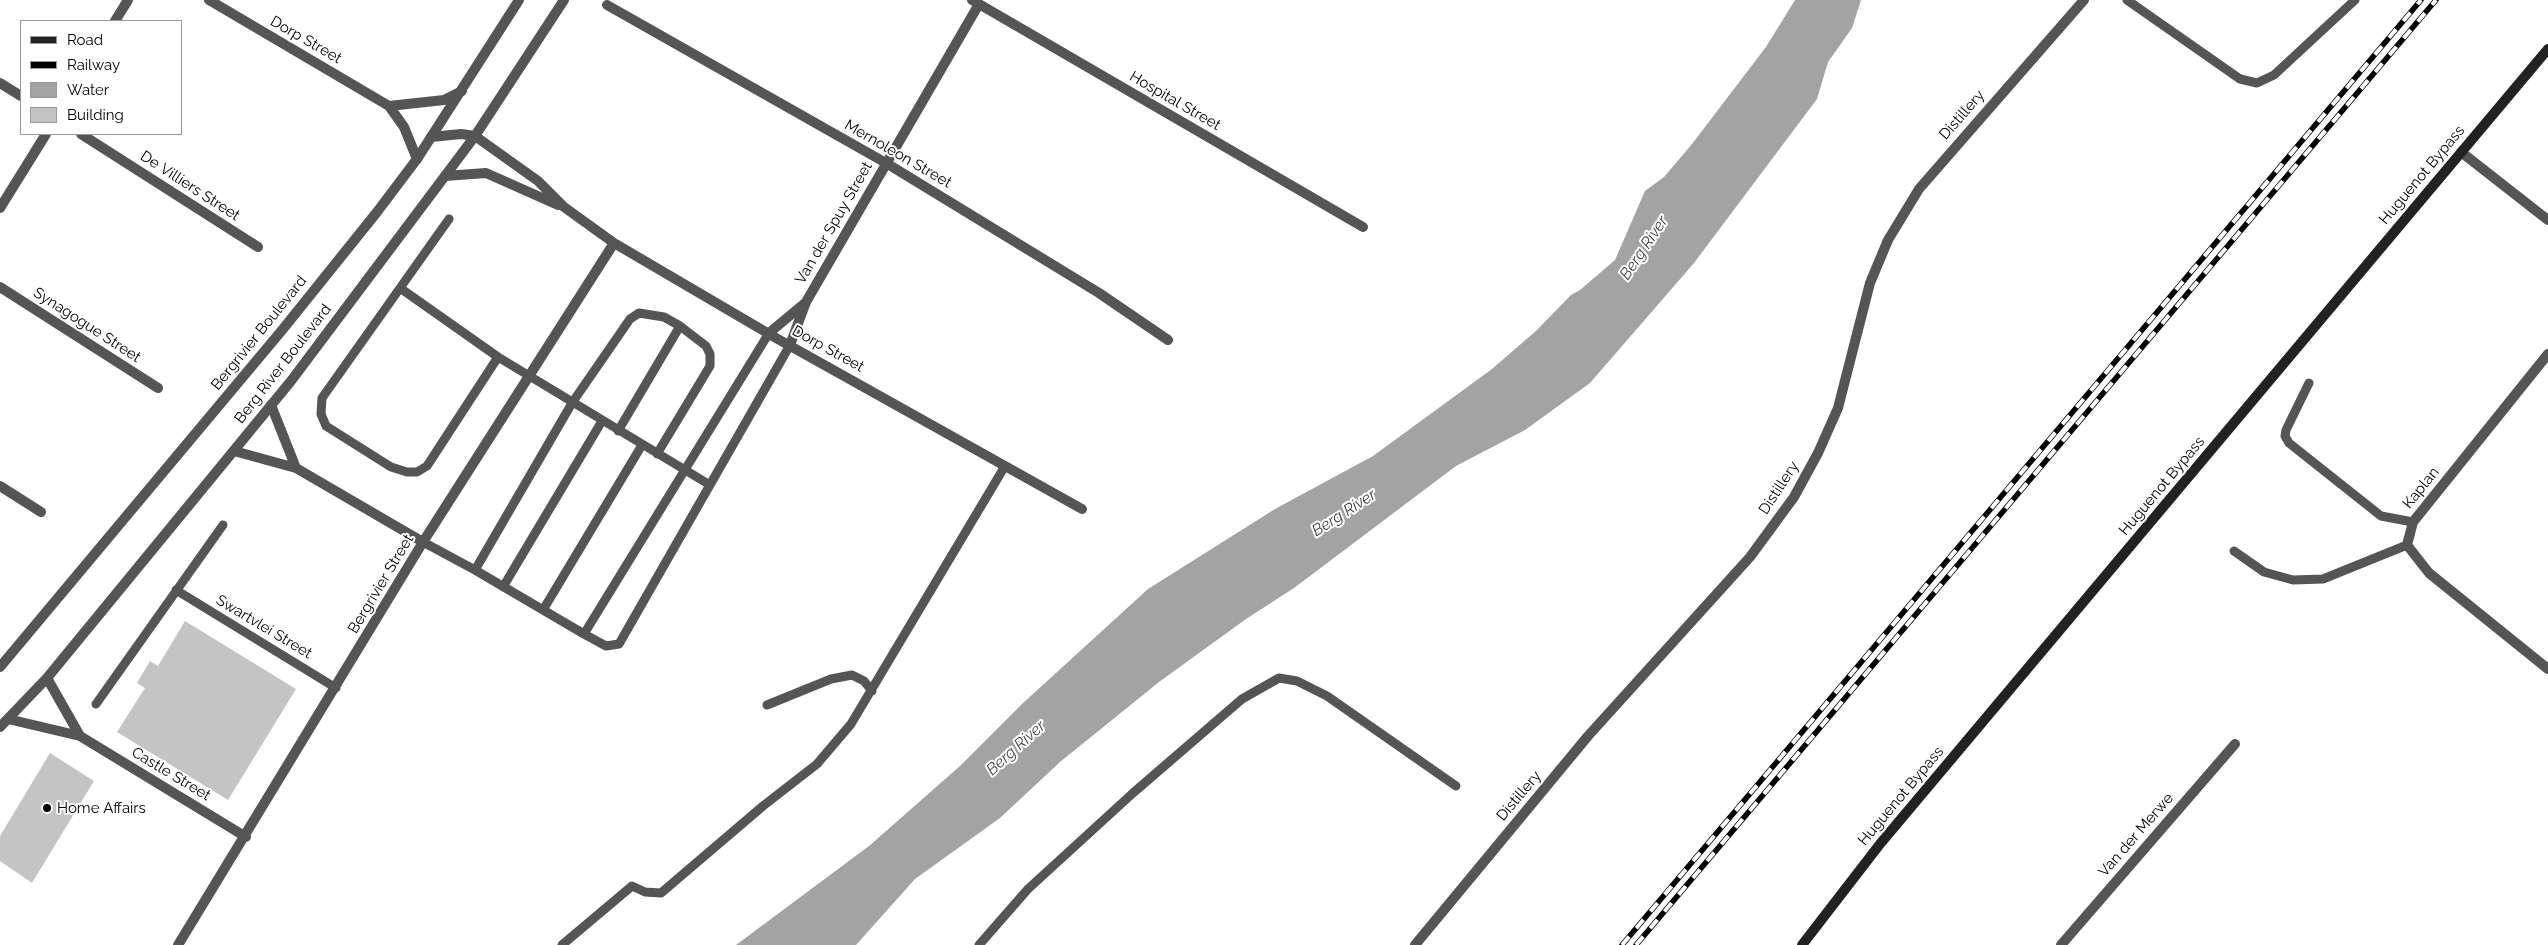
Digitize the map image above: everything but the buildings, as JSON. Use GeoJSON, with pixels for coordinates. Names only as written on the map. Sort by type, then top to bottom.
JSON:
{"type":"FeatureCollection","features":[{"type":"Feature","properties":{"kind":"main road","name":"Huguenot Bypass"},"geometry":{"type":"LineString","coordinates":[[1802,945],[1880,844],[2548,48]]}},
{"type":"Feature","properties":{"kind":"street"},"geometry":{"type":"LineString","coordinates":[[116,20],[128,0]]}},
{"type":"Feature","properties":{"kind":"street","name":"Dorp Street"},"geometry":{"type":"LineString","coordinates":[[209,0],[389,106],[404,127],[418,159]]}},
{"type":"Feature","properties":{"kind":"street","name":"Bergrivier Boulevard"},"geometry":{"type":"LineString","coordinates":[[0,668],[283,329],[418,159],[519,0]]}},
{"type":"Feature","properties":{"kind":"street","name":"Berg River Boulevard"},"geometry":{"type":"LineString","coordinates":[[0,728],[47,678],[271,405],[475,136],[564,0]]}},
{"type":"Feature","properties":{"kind":"street","name":"Distillery"},"geometry":{"type":"LineString","coordinates":[[1415,945],[1588,736],[1750,557],[1794,497],[1818,453],[1838,408],[1870,283],[1888,240],[1919,189],[2084,0]]}},
{"type":"Feature","properties":{"kind":"street","name":"Van der Spuy Street"},"geometry":{"type":"LineString","coordinates":[[790,345],[806,302],[976,2]]}},
{"type":"Feature","properties":{"kind":"street","name":"Hospital Street"},"geometry":{"type":"LineString","coordinates":[[976,2],[1363,227]]}},
{"type":"Feature","properties":{"kind":"street","name":"Mernoleon Street"},"geometry":{"type":"LineString","coordinates":[[608,6],[886,163],[1099,293],[1168,340]]}},
{"type":"Feature","properties":{"kind":"street"},"geometry":{"type":"LineString","coordinates":[[0,83],[20,95]]}},
{"type":"Feature","properties":{"kind":"street"},"geometry":{"type":"LineString","coordinates":[[389,106],[444,100],[462,92]]}},
{"type":"Feature","properties":{"kind":"street"},"geometry":{"type":"LineString","coordinates":[[431,137],[461,134],[475,136]]}},
{"type":"Feature","properties":{"kind":"street"},"geometry":{"type":"LineString","coordinates":[[0,208],[45,135]]}},
{"type":"Feature","properties":{"kind":"street","name":"De Villiers Street"},"geometry":{"type":"LineString","coordinates":[[83,135],[258,247]]}},
{"type":"Feature","properties":{"kind":"street","name":"Dorp Street"},"geometry":{"type":"LineString","coordinates":[[475,136],[526,172],[564,208],[614,243],[768,333],[1082,509]]}},
{"type":"Feature","properties":{"kind":"street"},"geometry":{"type":"LineString","coordinates":[[2461,152],[2548,220]]}},
{"type":"Feature","properties":{"kind":"street","name":"Dorp Street"},"geometry":{"type":"LineString","coordinates":[[445,176],[486,173],[564,208]]}},
{"type":"Feature","properties":{"kind":"street","name":"Bergrivier Street"},"geometry":{"type":"LineString","coordinates":[[178,945],[246,837],[423,542],[531,376],[614,243]]}},
{"type":"Feature","properties":{"kind":"street","name":"Synagogue Street"},"geometry":{"type":"LineString","coordinates":[[0,287],[158,388]]}},
{"type":"Feature","properties":{"kind":"street","name":"Van der Spuy Street"},"geometry":{"type":"LineString","coordinates":[[768,333],[806,302]]}},
{"type":"Feature","properties":{"kind":"street","name":"Kaplan"},"geometry":{"type":"LineString","coordinates":[[2407,545],[2413,522],[2548,354]]}},
{"type":"Feature","properties":{"kind":"street"},"geometry":{"type":"LineString","coordinates":[[271,405],[296,468]]}},
{"type":"Feature","properties":{"kind":"street"},"geometry":{"type":"LineString","coordinates":[[234,451],[296,468],[423,542]]}},
{"type":"Feature","properties":{"kind":"street"},"geometry":{"type":"LineString","coordinates":[[0,486],[41,512]]}},
{"type":"Feature","properties":{"kind":"street"},"geometry":{"type":"LineString","coordinates":[[2407,545],[2429,574],[2548,669]]}},
{"type":"Feature","properties":{"kind":"street","name":"Castle Street"},"geometry":{"type":"LineString","coordinates":[[47,678],[80,736]]}},
{"type":"Feature","properties":{"kind":"street","name":"Castle Street"},"geometry":{"type":"LineString","coordinates":[[8,719],[80,736],[246,837]]}},
{"type":"Feature","properties":{"kind":"street","name":"Van der Merwe"},"geometry":{"type":"LineString","coordinates":[[2061,945],[2235,744]]}},
{"type":"Feature","properties":{"kind":"lane"},"geometry":{"type":"LineString","coordinates":[[2127,0],[2240,79],[2257,83],[2274,75],[2355,0]]}},
{"type":"Feature","properties":{"kind":"lane"},"geometry":{"type":"LineString","coordinates":[[448,219],[322,398],[320,414],[326,426],[391,466],[407,472],[417,472],[427,466],[498,357]]}},
{"type":"Feature","properties":{"kind":"lane"},"geometry":{"type":"LineString","coordinates":[[400,288],[498,357],[710,485]]}},
{"type":"Feature","properties":{"kind":"lane"},"geometry":{"type":"LineString","coordinates":[[475,570],[572,403],[630,319],[639,313],[650,313],[664,317],[680,326],[706,346],[710,354],[710,366],[657,454]]}},
{"type":"Feature","properties":{"kind":"lane"},"geometry":{"type":"LineString","coordinates":[[618,430],[680,326]]}},
{"type":"Feature","properties":{"kind":"lane"},"geometry":{"type":"LineString","coordinates":[[584,634],[768,333]]}},
{"type":"Feature","properties":{"kind":"lane"},"geometry":{"type":"LineString","coordinates":[[423,542],[606,646],[619,644],[790,345]]}},
{"type":"Feature","properties":{"kind":"lane"},"geometry":{"type":"LineString","coordinates":[[2309,383],[2286,430],[2285,436],[2289,443],[2381,516],[2413,522]]}},
{"type":"Feature","properties":{"kind":"lane"},"geometry":{"type":"LineString","coordinates":[[503,586],[602,421]]}},
{"type":"Feature","properties":{"kind":"lane"},"geometry":{"type":"LineString","coordinates":[[543,610],[642,445]]}},
{"type":"Feature","properties":{"kind":"lane"},"geometry":{"type":"LineString","coordinates":[[562,945],[632,886],[645,892],[661,893],[763,806],[818,764],[851,724],[872,691],[1005,466]]}},
{"type":"Feature","properties":{"kind":"lane"},"geometry":{"type":"LineString","coordinates":[[96,704],[223,525]]}},
{"type":"Feature","properties":{"kind":"lane"},"geometry":{"type":"LineString","coordinates":[[2234,551],[2264,572],[2293,580],[2323,579],[2407,545]]}},
{"type":"Feature","properties":{"kind":"lane","name":"Swartvlei Street"},"geometry":{"type":"LineString","coordinates":[[176,590],[336,688]]}},
{"type":"Feature","properties":{"kind":"lane"},"geometry":{"type":"LineString","coordinates":[[767,705],[831,679],[852,675],[864,681],[872,691]]}},
{"type":"Feature","properties":{"kind":"lane"},"geometry":{"type":"LineString","coordinates":[[979,945],[1028,889],[1133,793],[1242,699],[1280,678],[1297,681],[1327,696],[1456,786]]}},
{"type":"Feature","properties":{"kind":"water","name":"Berg River"},"geometry":{"type":"Polygon","coordinates":[[[1795,0],[1861,0],[1852,28],[1828,62],[1817,99],[1694,263],[1590,383],[1525,430],[1456,466],[1294,588],[1246,619],[1159,682],[1060,762],[1000,818],[915,879],[856,945],[736,945],[869,846],[960,766],[1022,704],[1148,589],[1275,509],[1373,456],[1492,369],[1537,330],[1571,295],[1580,290],[1615,260],[1645,191],[1664,177],[1692,144],[1766,47],[1795,0]]]}},
{"type":"Feature","properties":{"kind":"railway"},"geometry":{"type":"LineString","coordinates":[[1622,945],[2421,0]]}},
{"type":"Feature","properties":{"kind":"railway"},"geometry":{"type":"LineString","coordinates":[[1636,945],[2436,0]]}},
{"type":"Feature","properties":{"kind":"place","name":"Home Affairs"},"geometry":{"type":"Point","coordinates":[47,808]}}]}
